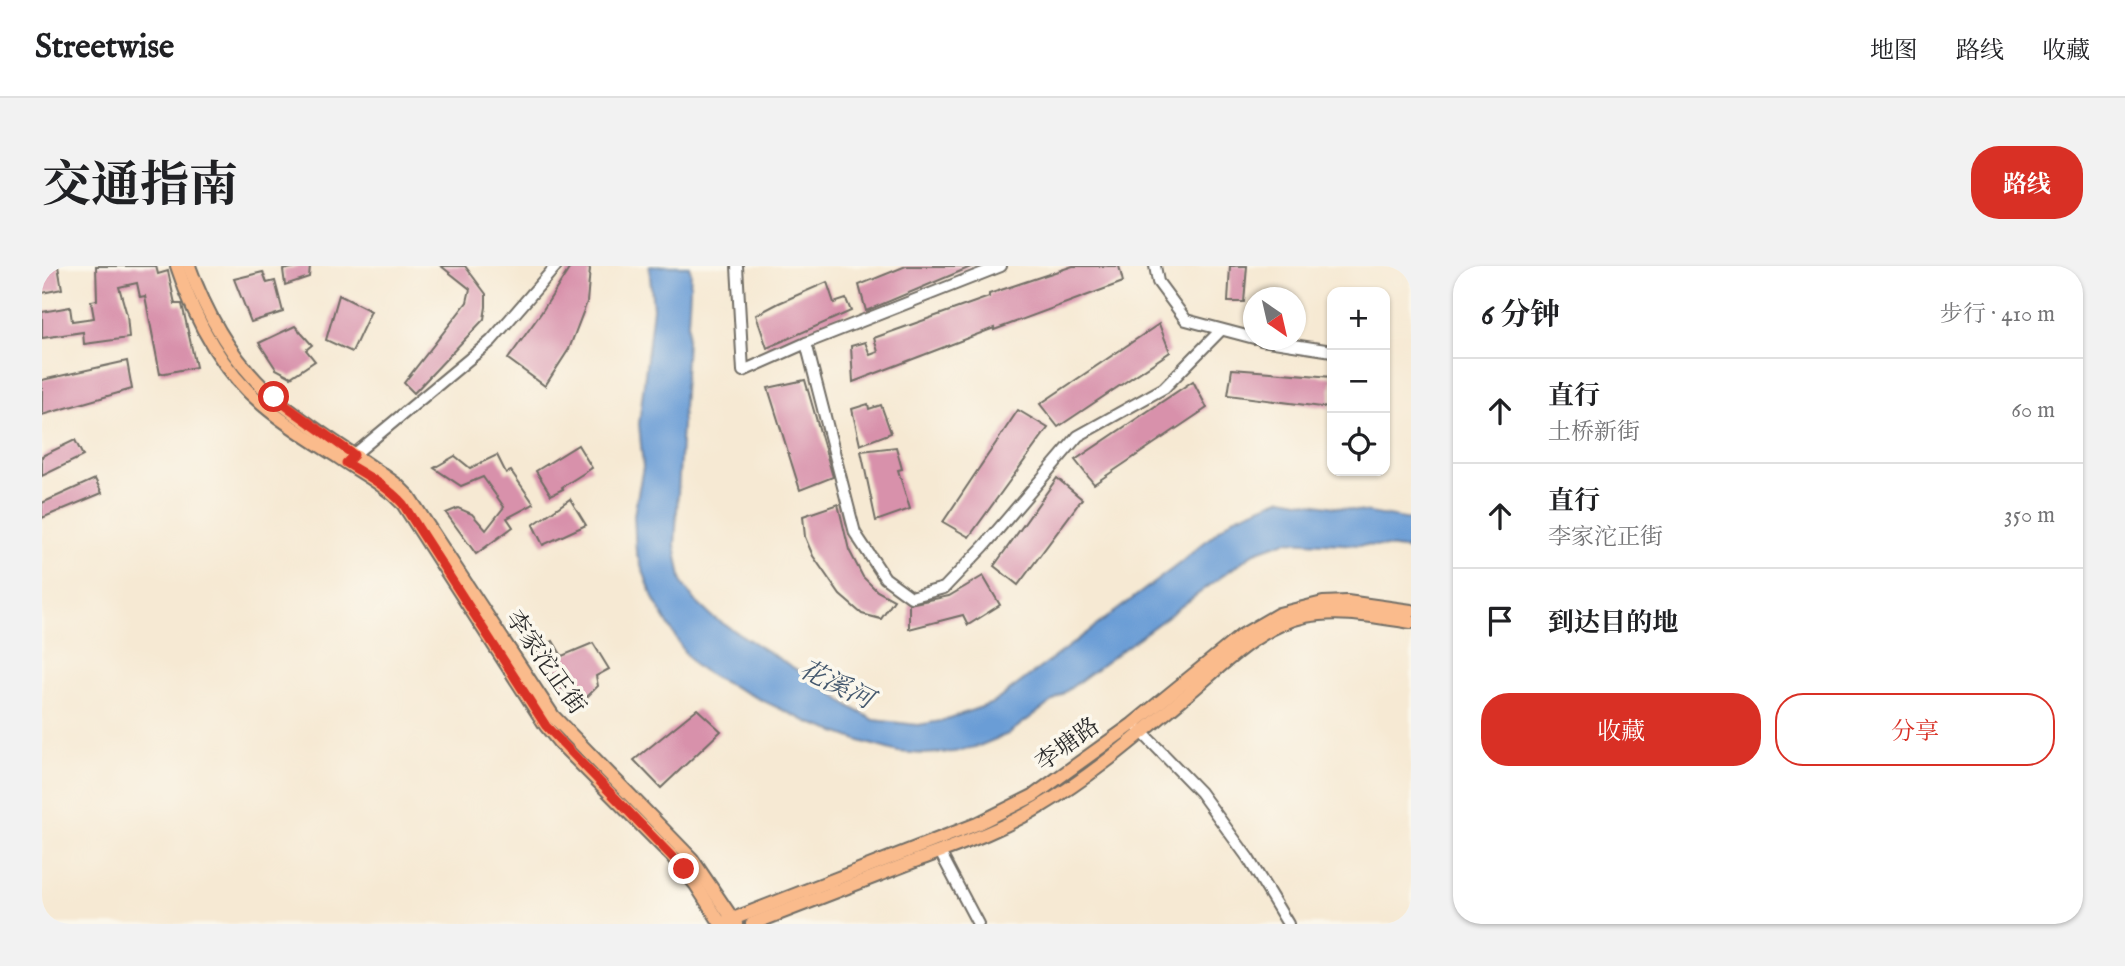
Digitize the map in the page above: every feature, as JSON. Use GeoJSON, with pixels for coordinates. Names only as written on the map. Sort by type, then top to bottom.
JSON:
{"type":"FeatureCollection","features":[{"type":"Feature","properties":{"kind":"main road"},"geometry":{"type":"LineString","coordinates":[[177,266],[207,336],[241,383],[265,407],[350,459]]}},
{"type":"Feature","properties":{"kind":"main road"},"geometry":{"type":"LineString","coordinates":[[189,266],[217,329],[251,374],[274,397],[350,459]]}},
{"type":"Feature","properties":{"kind":"main road","name":"李家沱正街"},"geometry":{"type":"LineString","coordinates":[[350,459],[397,485],[409,498],[553,716],[692,859],[728,922]]}},
{"type":"Feature","properties":{"kind":"main road","name":"李塘路"},"geometry":{"type":"LineString","coordinates":[[752,924],[940,852],[1041,807],[1067,790],[1241,636],[1279,614],[1323,603],[1347,602],[1411,611]]}},
{"type":"Feature","properties":{"kind":"main road","name":"李塘路"},"geometry":{"type":"LineString","coordinates":[[728,922],[977,824],[1033,796],[1137,728],[1248,644],[1284,623],[1305,617],[1346,613],[1411,622]]}},
{"type":"Feature","properties":{"kind":"street"},"geometry":{"type":"LineString","coordinates":[[350,459],[491,341],[556,266]]}},
{"type":"Feature","properties":{"kind":"street"},"geometry":{"type":"LineString","coordinates":[[737,266],[743,371],[1000,266]]}},
{"type":"Feature","properties":{"kind":"street"},"geometry":{"type":"LineString","coordinates":[[1155,266],[1158,282],[1186,320],[1243,335]]}},
{"type":"Feature","properties":{"kind":"street"},"geometry":{"type":"LineString","coordinates":[[806,343],[855,533],[885,578],[911,597],[944,588],[984,546],[1078,436],[1164,388],[1221,330]]}},
{"type":"Feature","properties":{"kind":"street"},"geometry":{"type":"LineString","coordinates":[[1306,347],[1327,350]]}},
{"type":"Feature","properties":{"kind":"street"},"geometry":{"type":"LineString","coordinates":[[1137,728],[1200,792],[1248,858],[1289,924]]}},
{"type":"Feature","properties":{"kind":"street"},"geometry":{"type":"LineString","coordinates":[[940,852],[978,924]]}},
{"type":"Feature","properties":{"kind":"water"},"geometry":{"type":"Polygon","coordinates":[[[649,266],[689,266],[691,272],[675,545],[682,583],[694,600],[711,616],[874,720],[918,725],[941,721],[993,703],[1180,563],[1233,518],[1282,498],[1411,520],[1411,550],[1286,541],[1255,552],[1008,734],[979,746],[954,752],[898,752],[808,722],[695,666],[654,600],[636,552],[634,515],[643,467],[639,424],[653,308],[649,266]]]}},
{"type":"Feature","properties":{"kind":"building"},"geometry":{"type":"Polygon","coordinates":[[[58,266],[62,289],[42,293],[42,267],[58,266]]]}},
{"type":"Feature","properties":{"kind":"building"},"geometry":{"type":"Polygon","coordinates":[[[96,266],[156,266],[158,274],[168,271],[175,304],[182,304],[196,367],[160,374],[145,296],[140,297],[137,283],[119,287],[127,315],[129,338],[84,344],[83,332],[42,338],[42,312],[70,307],[72,321],[94,318],[91,301],[97,300],[96,266]]]}},
{"type":"Feature","properties":{"kind":"building"},"geometry":{"type":"Polygon","coordinates":[[[310,266],[309,277],[285,285],[283,270],[310,266]]]}},
{"type":"Feature","properties":{"kind":"building"},"geometry":{"type":"Polygon","coordinates":[[[441,266],[465,266],[486,294],[484,319],[414,393],[404,383],[467,302],[470,289],[441,266]]]}},
{"type":"Feature","properties":{"kind":"building"},"geometry":{"type":"Polygon","coordinates":[[[571,266],[585,266],[590,269],[587,302],[569,349],[545,386],[508,359],[571,266]]]}},
{"type":"Feature","properties":{"kind":"building"},"geometry":{"type":"Polygon","coordinates":[[[906,266],[973,266],[866,311],[859,285],[906,266]]]}},
{"type":"Feature","properties":{"kind":"building"},"geometry":{"type":"Polygon","coordinates":[[[1073,266],[1119,266],[1123,282],[853,382],[851,346],[865,342],[870,355],[878,352],[874,338],[989,297],[989,294],[1073,266]]]}},
{"type":"Feature","properties":{"kind":"building"},"geometry":{"type":"Polygon","coordinates":[[[1230,266],[1247,266],[1243,302],[1228,302],[1230,266]]]}},
{"type":"Feature","properties":{"kind":"building"},"geometry":{"type":"Polygon","coordinates":[[[263,272],[267,283],[275,281],[283,312],[251,322],[234,279],[263,272]]]}},
{"type":"Feature","properties":{"kind":"building"},"geometry":{"type":"Polygon","coordinates":[[[827,282],[834,303],[846,299],[851,311],[767,348],[756,315],[827,282]]]}},
{"type":"Feature","properties":{"kind":"building"},"geometry":{"type":"Polygon","coordinates":[[[339,295],[371,311],[352,352],[326,340],[339,295]]]}},
{"type":"Feature","properties":{"kind":"building"},"geometry":{"type":"Polygon","coordinates":[[[1159,324],[1170,352],[1058,427],[1040,404],[1159,324]]]}},
{"type":"Feature","properties":{"kind":"building"},"geometry":{"type":"Polygon","coordinates":[[[295,326],[312,345],[306,350],[315,361],[291,377],[276,369],[259,343],[295,326]]]}},
{"type":"Feature","properties":{"kind":"building"},"geometry":{"type":"Polygon","coordinates":[[[127,361],[132,389],[42,415],[42,380],[127,361]]]}},
{"type":"Feature","properties":{"kind":"building"},"geometry":{"type":"Polygon","coordinates":[[[1232,369],[1327,377],[1327,408],[1228,395],[1232,369]]]}},
{"type":"Feature","properties":{"kind":"building"},"geometry":{"type":"Polygon","coordinates":[[[805,380],[833,477],[800,490],[768,388],[805,380]]]}},
{"type":"Feature","properties":{"kind":"building"},"geometry":{"type":"Polygon","coordinates":[[[1193,381],[1207,408],[1094,484],[1075,460],[1193,381]]]}},
{"type":"Feature","properties":{"kind":"building"},"geometry":{"type":"Polygon","coordinates":[[[868,404],[869,409],[881,405],[891,433],[860,445],[852,409],[868,404]]]}},
{"type":"Feature","properties":{"kind":"building"},"geometry":{"type":"Polygon","coordinates":[[[1018,410],[1048,428],[969,537],[943,522],[1018,410]]]}},
{"type":"Feature","properties":{"kind":"building"},"geometry":{"type":"Polygon","coordinates":[[[75,440],[83,456],[42,476],[42,456],[75,440]]]}},
{"type":"Feature","properties":{"kind":"building"},"geometry":{"type":"Polygon","coordinates":[[[578,445],[592,468],[551,495],[536,471],[578,445]]]}},
{"type":"Feature","properties":{"kind":"building"},"geometry":{"type":"Polygon","coordinates":[[[896,447],[902,469],[898,470],[910,509],[876,521],[861,451],[896,447]]]}},
{"type":"Feature","properties":{"kind":"building"},"geometry":{"type":"Polygon","coordinates":[[[497,455],[506,473],[511,471],[534,504],[507,518],[513,527],[476,554],[446,513],[458,508],[472,514],[486,530],[504,507],[483,477],[461,486],[434,468],[455,456],[470,468],[497,455]]]}},
{"type":"Feature","properties":{"kind":"building"},"geometry":{"type":"Polygon","coordinates":[[[1057,478],[1082,499],[1018,585],[994,566],[1057,478]]]}},
{"type":"Feature","properties":{"kind":"building"},"geometry":{"type":"Polygon","coordinates":[[[95,479],[102,493],[42,518],[42,503],[95,479]]]}},
{"type":"Feature","properties":{"kind":"building"},"geometry":{"type":"Polygon","coordinates":[[[570,499],[586,525],[543,545],[533,525],[570,499]]]}},
{"type":"Feature","properties":{"kind":"building"},"geometry":{"type":"Polygon","coordinates":[[[838,504],[849,550],[863,577],[877,591],[894,600],[881,619],[862,614],[840,595],[813,556],[805,537],[803,516],[838,504]]]}},
{"type":"Feature","properties":{"kind":"building"},"geometry":{"type":"Polygon","coordinates":[[[983,576],[1000,605],[968,625],[963,615],[909,629],[909,604],[949,596],[983,576]]]}},
{"type":"Feature","properties":{"kind":"building"},"geometry":{"type":"Polygon","coordinates":[[[553,641],[562,656],[593,643],[609,669],[596,676],[598,686],[576,708],[537,652],[553,641]]]}},
{"type":"Feature","properties":{"kind":"building"},"geometry":{"type":"Polygon","coordinates":[[[697,709],[721,731],[661,788],[634,760],[697,709]]]}},
{"type":"Feature","properties":{"kind":"route"},"geometry":{"type":"LineString","coordinates":[[274,397],[354,455],[346,463],[392,492],[403,504],[546,726],[684,869]]}},
{"type":"Feature","properties":{"kind":"water label","name":"花溪河"},"geometry":{"type":"Point","coordinates":[836,685]}}]}
